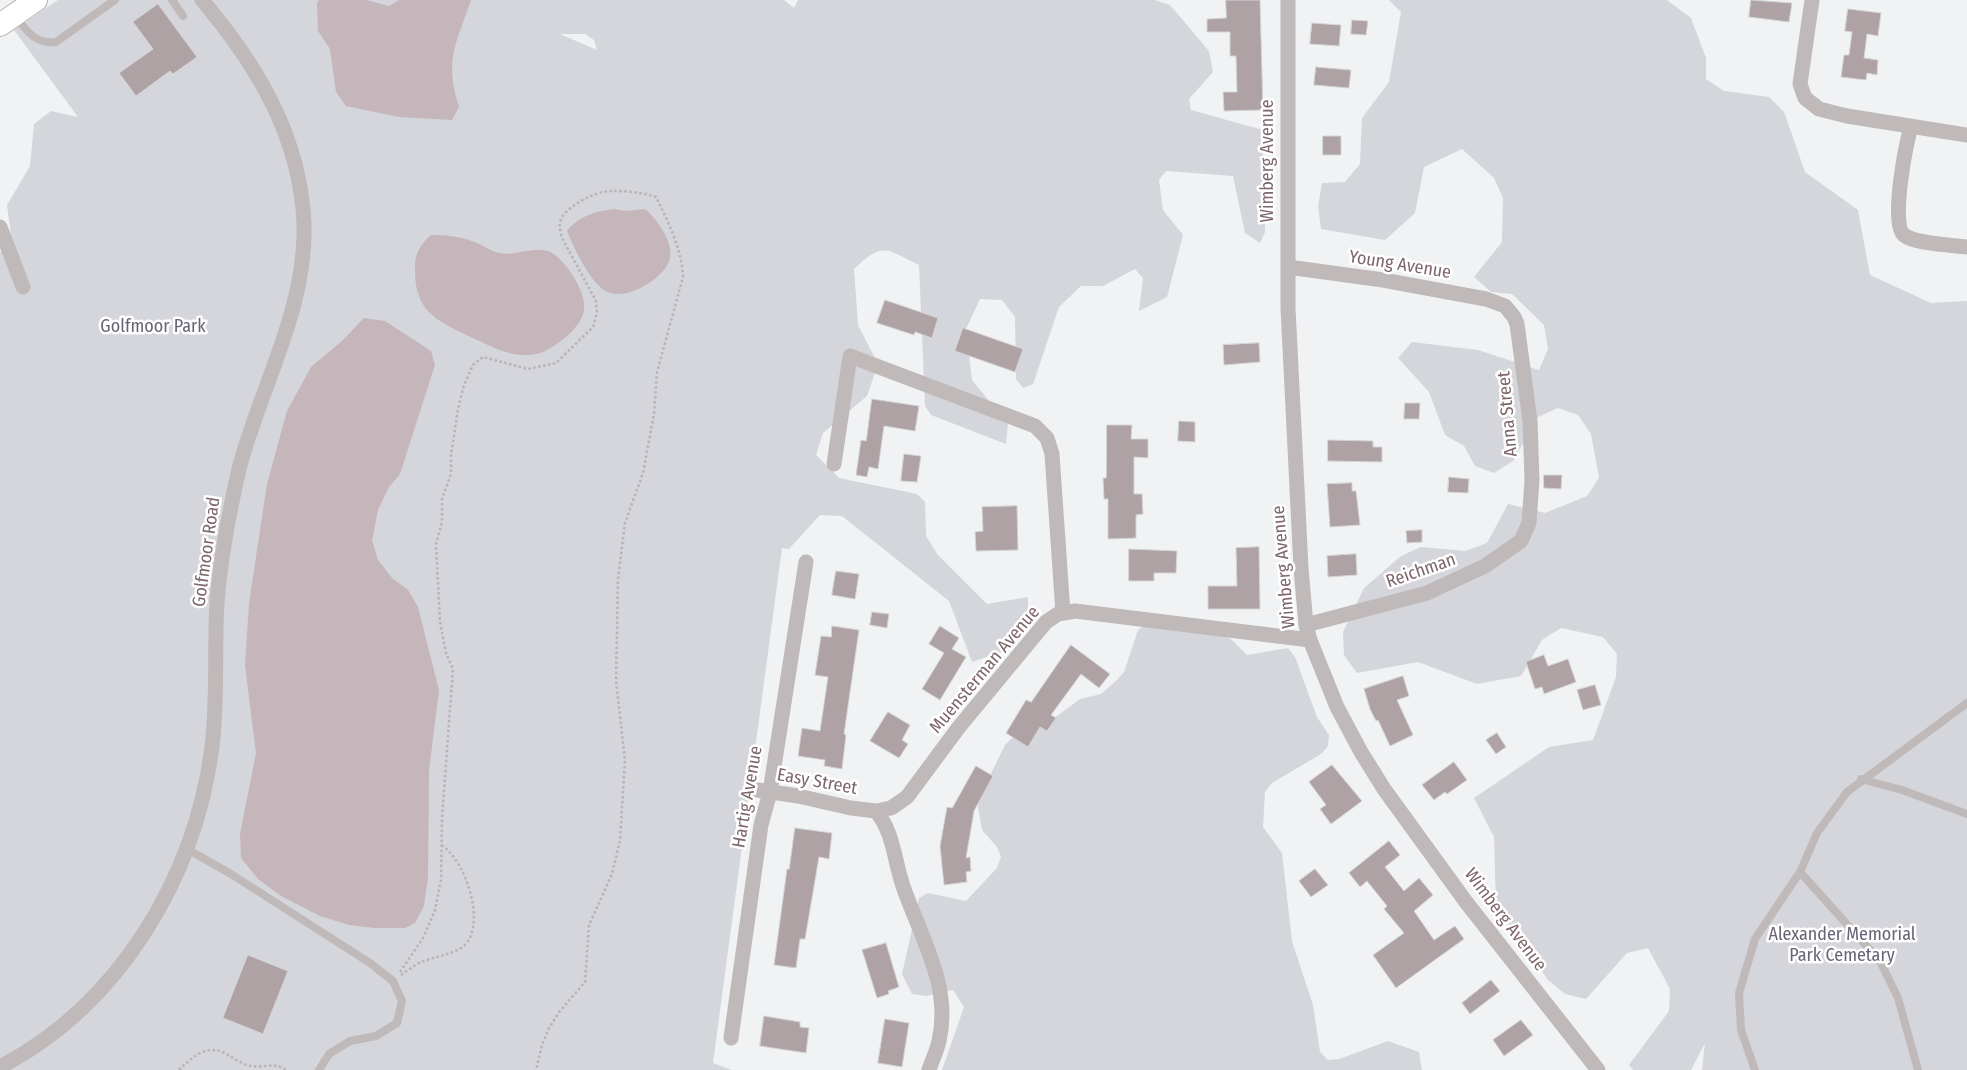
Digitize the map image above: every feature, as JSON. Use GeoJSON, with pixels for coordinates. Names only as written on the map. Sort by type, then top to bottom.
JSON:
{"type":"FeatureCollection","features":[{"type":"Feature","properties":{"kind":"street"},"geometry":{"type":"LineString","coordinates":[[7,20],[36,0]]}},
{"type":"Feature","properties":{"kind":"street","name":"Golfmoor Road"},"geometry":{"type":"LineString","coordinates":[[0,1067],[47,1037],[106,983],[125,961],[168,893],[187,849],[201,806],[212,746],[217,602],[222,557],[239,470],[255,417],[286,331],[299,286],[304,224],[299,185],[291,148],[276,109],[253,67],[202,0]]}},
{"type":"Feature","properties":{"kind":"street","name":"Wimberg Avenue"},"geometry":{"type":"LineString","coordinates":[[1288,0],[1288,267],[1292,407],[1306,624],[1310,640],[1337,707],[1361,752],[1384,789],[1466,902],[1598,1070]]}},
{"type":"Feature","properties":{"kind":"street"},"geometry":{"type":"LineString","coordinates":[[1812,0],[1801,72],[1802,91],[1810,104],[1819,109],[1846,116],[1967,135]]}},
{"type":"Feature","properties":{"kind":"street"},"geometry":{"type":"LineString","coordinates":[[1910,126],[1897,220],[1899,228],[1905,236],[1912,239],[1967,247]]}},
{"type":"Feature","properties":{"kind":"street"},"geometry":{"type":"LineString","coordinates":[[0,227],[23,287]]}},
{"type":"Feature","properties":{"kind":"street","name":"Young Avenue"},"geometry":{"type":"LineString","coordinates":[[1288,267],[1383,280],[1486,299],[1505,306]]}},
{"type":"Feature","properties":{"kind":"street","name":"Anna Street"},"geometry":{"type":"LineString","coordinates":[[1505,306],[1514,316],[1517,324],[1530,421],[1532,480],[1529,523]]}},
{"type":"Feature","properties":{"kind":"street","name":"Muensterman Avenue"},"geometry":{"type":"LineString","coordinates":[[834,464],[850,356],[1026,421],[1044,433],[1050,442],[1052,454],[1063,612],[1046,622],[959,727],[907,797],[891,808],[876,810]]}},
{"type":"Feature","properties":{"kind":"street","name":"Reichman"},"geometry":{"type":"LineString","coordinates":[[1306,624],[1427,593],[1467,576],[1521,541],[1529,523]]}},
{"type":"Feature","properties":{"kind":"street","name":"Hartig Avenue"},"geometry":{"type":"LineString","coordinates":[[731,1038],[761,825],[770,792],[806,562]]}},
{"type":"Feature","properties":{"kind":"street"},"geometry":{"type":"LineString","coordinates":[[1063,612],[1075,611],[1310,640]]}},
{"type":"Feature","properties":{"kind":"street","name":"Easy Street"},"geometry":{"type":"LineString","coordinates":[[751,789],[851,808],[876,810]]}},
{"type":"Feature","properties":{"kind":"street"},"geometry":{"type":"LineString","coordinates":[[876,810],[889,830],[902,884],[926,944],[941,996],[942,1019],[939,1041],[929,1070]]}},
{"type":"Feature","properties":{"kind":"lane"},"geometry":{"type":"LineString","coordinates":[[7,20],[28,32],[37,40],[45,43],[56,42],[115,0]]}},
{"type":"Feature","properties":{"kind":"lane"},"geometry":{"type":"LineString","coordinates":[[172,0],[183,16]]}},
{"type":"Feature","properties":{"kind":"lane"},"geometry":{"type":"LineString","coordinates":[[1755,1070],[1741,1030],[1738,993],[1755,939],[1800,872],[1817,833],[1847,792],[1862,779],[1967,703]]}},
{"type":"Feature","properties":{"kind":"lane"},"geometry":{"type":"LineString","coordinates":[[1862,779],[1902,790],[1967,814]]}},
{"type":"Feature","properties":{"kind":"lane"},"geometry":{"type":"LineString","coordinates":[[187,849],[231,874],[354,952],[393,981],[402,1000],[397,1023],[376,1036],[350,1041],[328,1054],[319,1070]]}},
{"type":"Feature","properties":{"kind":"lane"},"geometry":{"type":"LineString","coordinates":[[1800,872],[1880,962],[1898,998],[1918,1070]]}},
{"type":"Feature","properties":{"kind":"path"},"geometry":{"type":"LineString","coordinates":[[393,981],[423,938],[435,910],[441,880],[441,845],[453,669],[446,653],[440,622],[436,544],[442,522],[442,499],[451,474],[451,455],[464,385],[473,365],[482,357],[528,369],[556,363],[576,346],[593,326],[598,313],[596,301],[562,238],[560,220],[569,209],[608,191],[646,194],[656,197],[670,226],[682,263],[683,277],[657,372],[654,414],[643,474],[625,523],[618,579],[616,680],[625,760],[620,840],[612,874],[589,925],[585,982],[560,1011],[549,1028],[542,1045],[536,1070]]}},
{"type":"Feature","properties":{"kind":"path"},"geometry":{"type":"LineString","coordinates":[[393,981],[417,964],[462,947],[472,931],[474,909],[468,883],[460,863],[449,849],[441,845]]}},
{"type":"Feature","properties":{"kind":"path"},"geometry":{"type":"LineString","coordinates":[[179,1070],[197,1052],[209,1048],[224,1052],[251,1066],[274,1065],[286,1070]]}},
{"type":"Feature","properties":{"kind":"green space","name":"Golfmoor Park"},"geometry":{"type":"Polygon","coordinates":[[[58,0],[784,0],[794,8],[798,0],[1155,0],[1170,5],[1209,51],[1213,72],[1189,99],[1191,110],[1263,130],[1265,232],[1260,243],[1245,233],[1233,176],[1166,171],[1159,180],[1163,210],[1183,235],[1167,297],[1139,311],[1143,278],[1135,269],[1103,286],[1081,286],[1059,307],[1033,384],[1023,388],[1016,379],[1015,317],[1002,300],[980,299],[966,329],[972,380],[1008,424],[1006,444],[931,415],[925,406],[919,265],[885,250],[872,254],[854,269],[858,325],[878,364],[867,396],[823,433],[816,455],[839,478],[917,494],[925,502],[926,536],[938,555],[987,604],[1028,597],[1028,619],[1013,648],[972,662],[949,601],[842,516],[820,515],[789,549],[782,548],[713,1063],[732,1070],[0,1070],[0,252],[12,243],[7,205],[30,166],[34,124],[51,111],[78,117],[14,30],[58,0]],[[560,34],[597,50],[594,40],[585,34],[560,34]]]}},
{"type":"Feature","properties":{"kind":"green space","name":"Alexander Memorial Park Cemetary"},"geometry":{"type":"Polygon","coordinates":[[[1389,0],[1667,0],[1691,18],[1706,58],[1706,79],[1724,91],[1769,97],[1784,112],[1805,172],[1858,210],[1870,275],[1931,303],[1967,301],[1967,1070],[1702,1070],[1705,1043],[1691,1070],[1633,1070],[1629,1065],[1669,1011],[1670,989],[1648,948],[1627,953],[1586,999],[1565,994],[1548,980],[1496,907],[1494,837],[1474,798],[1549,747],[1593,740],[1616,677],[1617,654],[1603,637],[1561,628],[1542,640],[1521,676],[1477,684],[1418,662],[1357,673],[1344,655],[1343,632],[1364,588],[1401,556],[1421,547],[1465,551],[1487,543],[1508,504],[1545,513],[1587,496],[1599,478],[1591,434],[1578,415],[1558,408],[1538,417],[1513,461],[1494,473],[1475,466],[1464,446],[1445,435],[1429,392],[1398,358],[1412,342],[1478,350],[1539,370],[1548,349],[1544,325],[1512,294],[1491,292],[1474,277],[1502,242],[1503,198],[1494,178],[1462,149],[1424,167],[1415,213],[1385,240],[1321,229],[1318,206],[1322,183],[1345,182],[1360,164],[1362,118],[1389,82],[1401,12],[1389,0]]]}},
{"type":"Feature","properties":{"kind":"green space"},"geometry":{"type":"Polygon","coordinates":[[[1147,624],[1210,630],[1231,639],[1247,655],[1288,648],[1295,657],[1317,717],[1329,735],[1328,746],[1321,754],[1272,783],[1265,792],[1263,827],[1282,853],[1292,941],[1313,1005],[1320,1052],[1328,1060],[1339,1059],[1388,1041],[1419,1052],[1422,1070],[942,1070],[964,1007],[953,990],[926,996],[912,994],[902,974],[919,898],[928,893],[966,901],[997,868],[1001,857],[997,847],[982,830],[978,808],[979,798],[1005,745],[1013,737],[1053,719],[1080,699],[1101,694],[1124,672],[1138,630],[1147,624]]]}},
{"type":"Feature","properties":{"kind":"shaded area"},"geometry":{"type":"Polygon","coordinates":[[[319,0],[366,0],[389,6],[399,0],[471,0],[457,41],[452,64],[452,76],[459,107],[452,120],[399,117],[346,106],[336,92],[330,49],[318,31],[317,3],[319,0]]]}},
{"type":"Feature","properties":{"kind":"shaded area"},"geometry":{"type":"Polygon","coordinates":[[[614,209],[626,211],[645,209],[663,231],[671,252],[666,267],[660,274],[642,287],[632,292],[621,294],[612,294],[598,285],[578,255],[567,231],[588,215],[614,209]]]}},
{"type":"Feature","properties":{"kind":"shaded area"},"geometry":{"type":"Polygon","coordinates":[[[431,235],[467,239],[492,251],[505,254],[533,250],[552,253],[569,270],[579,287],[584,310],[579,323],[562,341],[549,349],[525,355],[500,350],[451,327],[432,315],[425,307],[419,297],[416,286],[416,255],[423,243],[431,235]]]}},
{"type":"Feature","properties":{"kind":"shaded area"},"geometry":{"type":"Polygon","coordinates":[[[364,318],[385,321],[431,351],[435,365],[400,474],[389,487],[378,510],[372,540],[378,560],[392,578],[408,590],[418,607],[439,690],[429,771],[428,877],[424,906],[415,923],[405,928],[375,928],[349,925],[320,916],[281,896],[258,879],[241,858],[240,834],[256,753],[245,665],[249,603],[267,484],[287,411],[311,367],[342,341],[364,318]]]}},
{"type":"Feature","properties":{"kind":"building"},"geometry":{"type":"Polygon","coordinates":[[[1226,0],[1260,0],[1263,110],[1224,111],[1223,92],[1237,92],[1236,56],[1230,56],[1230,32],[1207,32],[1207,19],[1226,18],[1226,0]]]}},
{"type":"Feature","properties":{"kind":"building"},"geometry":{"type":"Polygon","coordinates":[[[1751,0],[1792,3],[1789,22],[1749,17],[1751,0]]]}},
{"type":"Feature","properties":{"kind":"building"},"geometry":{"type":"Polygon","coordinates":[[[158,4],[197,57],[173,74],[170,71],[136,96],[119,73],[153,49],[133,22],[158,4]]]}},
{"type":"Feature","properties":{"kind":"building"},"geometry":{"type":"Polygon","coordinates":[[[1848,9],[1881,13],[1878,36],[1867,34],[1864,58],[1878,60],[1877,75],[1867,73],[1866,80],[1841,77],[1844,55],[1849,55],[1852,32],[1845,31],[1848,9]]]}},
{"type":"Feature","properties":{"kind":"building"},"geometry":{"type":"Polygon","coordinates":[[[1352,20],[1368,21],[1366,35],[1351,34],[1352,20]]]}},
{"type":"Feature","properties":{"kind":"building"},"geometry":{"type":"Polygon","coordinates":[[[1312,23],[1341,25],[1339,46],[1310,44],[1312,23]]]}},
{"type":"Feature","properties":{"kind":"building"},"geometry":{"type":"Polygon","coordinates":[[[1316,67],[1351,70],[1349,88],[1314,85],[1316,67]]]}},
{"type":"Feature","properties":{"kind":"building"},"geometry":{"type":"Polygon","coordinates":[[[1323,136],[1341,136],[1341,155],[1323,155],[1323,136]]]}},
{"type":"Feature","properties":{"kind":"building"},"geometry":{"type":"Polygon","coordinates":[[[885,300],[938,318],[932,338],[915,332],[914,335],[877,323],[885,300]]]}},
{"type":"Feature","properties":{"kind":"building"},"geometry":{"type":"Polygon","coordinates":[[[963,328],[1023,349],[1015,372],[955,351],[963,328]]]}},
{"type":"Feature","properties":{"kind":"building"},"geometry":{"type":"Polygon","coordinates":[[[1259,343],[1260,362],[1224,365],[1223,345],[1259,343]]]}},
{"type":"Feature","properties":{"kind":"building"},"geometry":{"type":"Polygon","coordinates":[[[872,399],[919,406],[915,431],[884,426],[878,469],[869,467],[867,477],[856,475],[861,440],[866,441],[872,399]]]}},
{"type":"Feature","properties":{"kind":"building"},"geometry":{"type":"Polygon","coordinates":[[[1405,403],[1420,403],[1419,419],[1404,419],[1405,403]]]}},
{"type":"Feature","properties":{"kind":"building"},"geometry":{"type":"Polygon","coordinates":[[[1179,421],[1195,422],[1195,442],[1178,441],[1179,421]]]}},
{"type":"Feature","properties":{"kind":"building"},"geometry":{"type":"Polygon","coordinates":[[[1107,425],[1132,425],[1131,439],[1148,439],[1148,458],[1134,457],[1134,494],[1142,494],[1143,514],[1136,515],[1136,538],[1108,539],[1108,499],[1104,499],[1103,478],[1106,478],[1107,425]]]}},
{"type":"Feature","properties":{"kind":"building"},"geometry":{"type":"Polygon","coordinates":[[[1328,440],[1373,441],[1373,447],[1382,447],[1382,462],[1328,461],[1328,440]]]}},
{"type":"Feature","properties":{"kind":"building"},"geometry":{"type":"Polygon","coordinates":[[[904,454],[921,456],[917,482],[901,481],[904,454]]]}},
{"type":"Feature","properties":{"kind":"building"},"geometry":{"type":"Polygon","coordinates":[[[1544,475],[1562,475],[1561,489],[1544,488],[1544,475]]]}},
{"type":"Feature","properties":{"kind":"building"},"geometry":{"type":"Polygon","coordinates":[[[1449,477],[1469,479],[1468,493],[1448,492],[1449,477]]]}},
{"type":"Feature","properties":{"kind":"building"},"geometry":{"type":"Polygon","coordinates":[[[1352,483],[1352,491],[1356,491],[1360,525],[1330,527],[1327,484],[1352,483]]]}},
{"type":"Feature","properties":{"kind":"building"},"geometry":{"type":"Polygon","coordinates":[[[1017,506],[1018,550],[976,551],[975,532],[983,531],[982,507],[1017,506]]]}},
{"type":"Feature","properties":{"kind":"building"},"geometry":{"type":"Polygon","coordinates":[[[1422,530],[1422,542],[1407,543],[1406,531],[1422,530]]]}},
{"type":"Feature","properties":{"kind":"building"},"geometry":{"type":"Polygon","coordinates":[[[1259,547],[1260,609],[1208,609],[1208,586],[1237,586],[1236,548],[1259,547]]]}},
{"type":"Feature","properties":{"kind":"building"},"geometry":{"type":"Polygon","coordinates":[[[1129,549],[1177,551],[1176,573],[1154,573],[1154,581],[1129,581],[1129,549]]]}},
{"type":"Feature","properties":{"kind":"building"},"geometry":{"type":"Polygon","coordinates":[[[1356,554],[1357,575],[1328,577],[1327,556],[1356,554]]]}},
{"type":"Feature","properties":{"kind":"building"},"geometry":{"type":"Polygon","coordinates":[[[836,571],[859,574],[855,599],[832,595],[836,571]]]}},
{"type":"Feature","properties":{"kind":"building"},"geometry":{"type":"Polygon","coordinates":[[[872,612],[889,614],[887,628],[870,625],[872,612]]]}},
{"type":"Feature","properties":{"kind":"building"},"geometry":{"type":"Polygon","coordinates":[[[832,626],[859,630],[844,734],[846,735],[842,769],[824,766],[825,760],[798,756],[802,728],[820,731],[828,677],[815,675],[821,636],[831,637],[832,626]]]}},
{"type":"Feature","properties":{"kind":"building"},"geometry":{"type":"Polygon","coordinates":[[[940,626],[959,638],[952,649],[966,657],[940,700],[922,689],[944,653],[929,644],[940,626]]]}},
{"type":"Feature","properties":{"kind":"building"},"geometry":{"type":"Polygon","coordinates":[[[1071,645],[1110,674],[1099,688],[1081,674],[1051,715],[1056,718],[1047,731],[1040,727],[1028,747],[1006,733],[1026,700],[1031,702],[1071,645]]]}},
{"type":"Feature","properties":{"kind":"building"},"geometry":{"type":"Polygon","coordinates":[[[1544,655],[1548,666],[1568,659],[1576,682],[1544,694],[1542,687],[1535,689],[1526,662],[1544,655]]]}},
{"type":"Feature","properties":{"kind":"building"},"geometry":{"type":"Polygon","coordinates":[[[1403,676],[1409,696],[1397,700],[1413,735],[1390,746],[1378,720],[1376,721],[1370,709],[1364,689],[1403,676]]]}},
{"type":"Feature","properties":{"kind":"building"},"geometry":{"type":"Polygon","coordinates":[[[1595,685],[1601,705],[1583,710],[1577,690],[1595,685]]]}},
{"type":"Feature","properties":{"kind":"building"},"geometry":{"type":"Polygon","coordinates":[[[888,712],[910,725],[902,740],[908,744],[899,758],[870,741],[888,712]]]}},
{"type":"Feature","properties":{"kind":"building"},"geometry":{"type":"Polygon","coordinates":[[[1497,733],[1506,747],[1496,754],[1486,740],[1497,733]]]}},
{"type":"Feature","properties":{"kind":"building"},"geometry":{"type":"Polygon","coordinates":[[[1454,762],[1467,780],[1447,794],[1445,792],[1434,800],[1422,785],[1454,762]]]}},
{"type":"Feature","properties":{"kind":"building"},"geometry":{"type":"Polygon","coordinates":[[[1332,765],[1362,801],[1331,824],[1320,809],[1326,805],[1309,782],[1332,765]]]}},
{"type":"Feature","properties":{"kind":"building"},"geometry":{"type":"Polygon","coordinates":[[[976,766],[993,776],[974,811],[966,858],[970,857],[971,871],[966,872],[967,882],[944,885],[940,846],[947,807],[952,808],[976,766]]]}},
{"type":"Feature","properties":{"kind":"building"},"geometry":{"type":"Polygon","coordinates":[[[795,828],[832,833],[829,859],[819,857],[805,939],[800,939],[796,968],[774,965],[787,869],[789,869],[795,828]]]}},
{"type":"Feature","properties":{"kind":"building"},"geometry":{"type":"Polygon","coordinates":[[[1389,841],[1400,855],[1385,867],[1404,891],[1419,878],[1433,895],[1414,911],[1434,940],[1455,926],[1464,939],[1396,988],[1373,955],[1404,933],[1384,909],[1387,906],[1367,881],[1360,887],[1349,873],[1389,841]]]}},
{"type":"Feature","properties":{"kind":"building"},"geometry":{"type":"Polygon","coordinates":[[[1315,869],[1328,885],[1311,897],[1299,881],[1315,869]]]}},
{"type":"Feature","properties":{"kind":"building"},"geometry":{"type":"Polygon","coordinates":[[[886,943],[899,987],[888,991],[889,994],[877,998],[862,950],[886,943]]]}},
{"type":"Feature","properties":{"kind":"building"},"geometry":{"type":"Polygon","coordinates":[[[248,955],[288,971],[263,1034],[223,1018],[248,955]]]}},
{"type":"Feature","properties":{"kind":"building"},"geometry":{"type":"Polygon","coordinates":[[[1491,980],[1500,991],[1470,1014],[1462,1003],[1491,980]]]}},
{"type":"Feature","properties":{"kind":"building"},"geometry":{"type":"Polygon","coordinates":[[[764,1016],[800,1022],[800,1027],[809,1028],[806,1053],[760,1046],[764,1016]]]}},
{"type":"Feature","properties":{"kind":"building"},"geometry":{"type":"Polygon","coordinates":[[[885,1019],[909,1023],[902,1067],[878,1063],[885,1019]]]}},
{"type":"Feature","properties":{"kind":"building"},"geometry":{"type":"Polygon","coordinates":[[[1521,1020],[1533,1035],[1504,1056],[1493,1040],[1521,1020]]]}}]}
